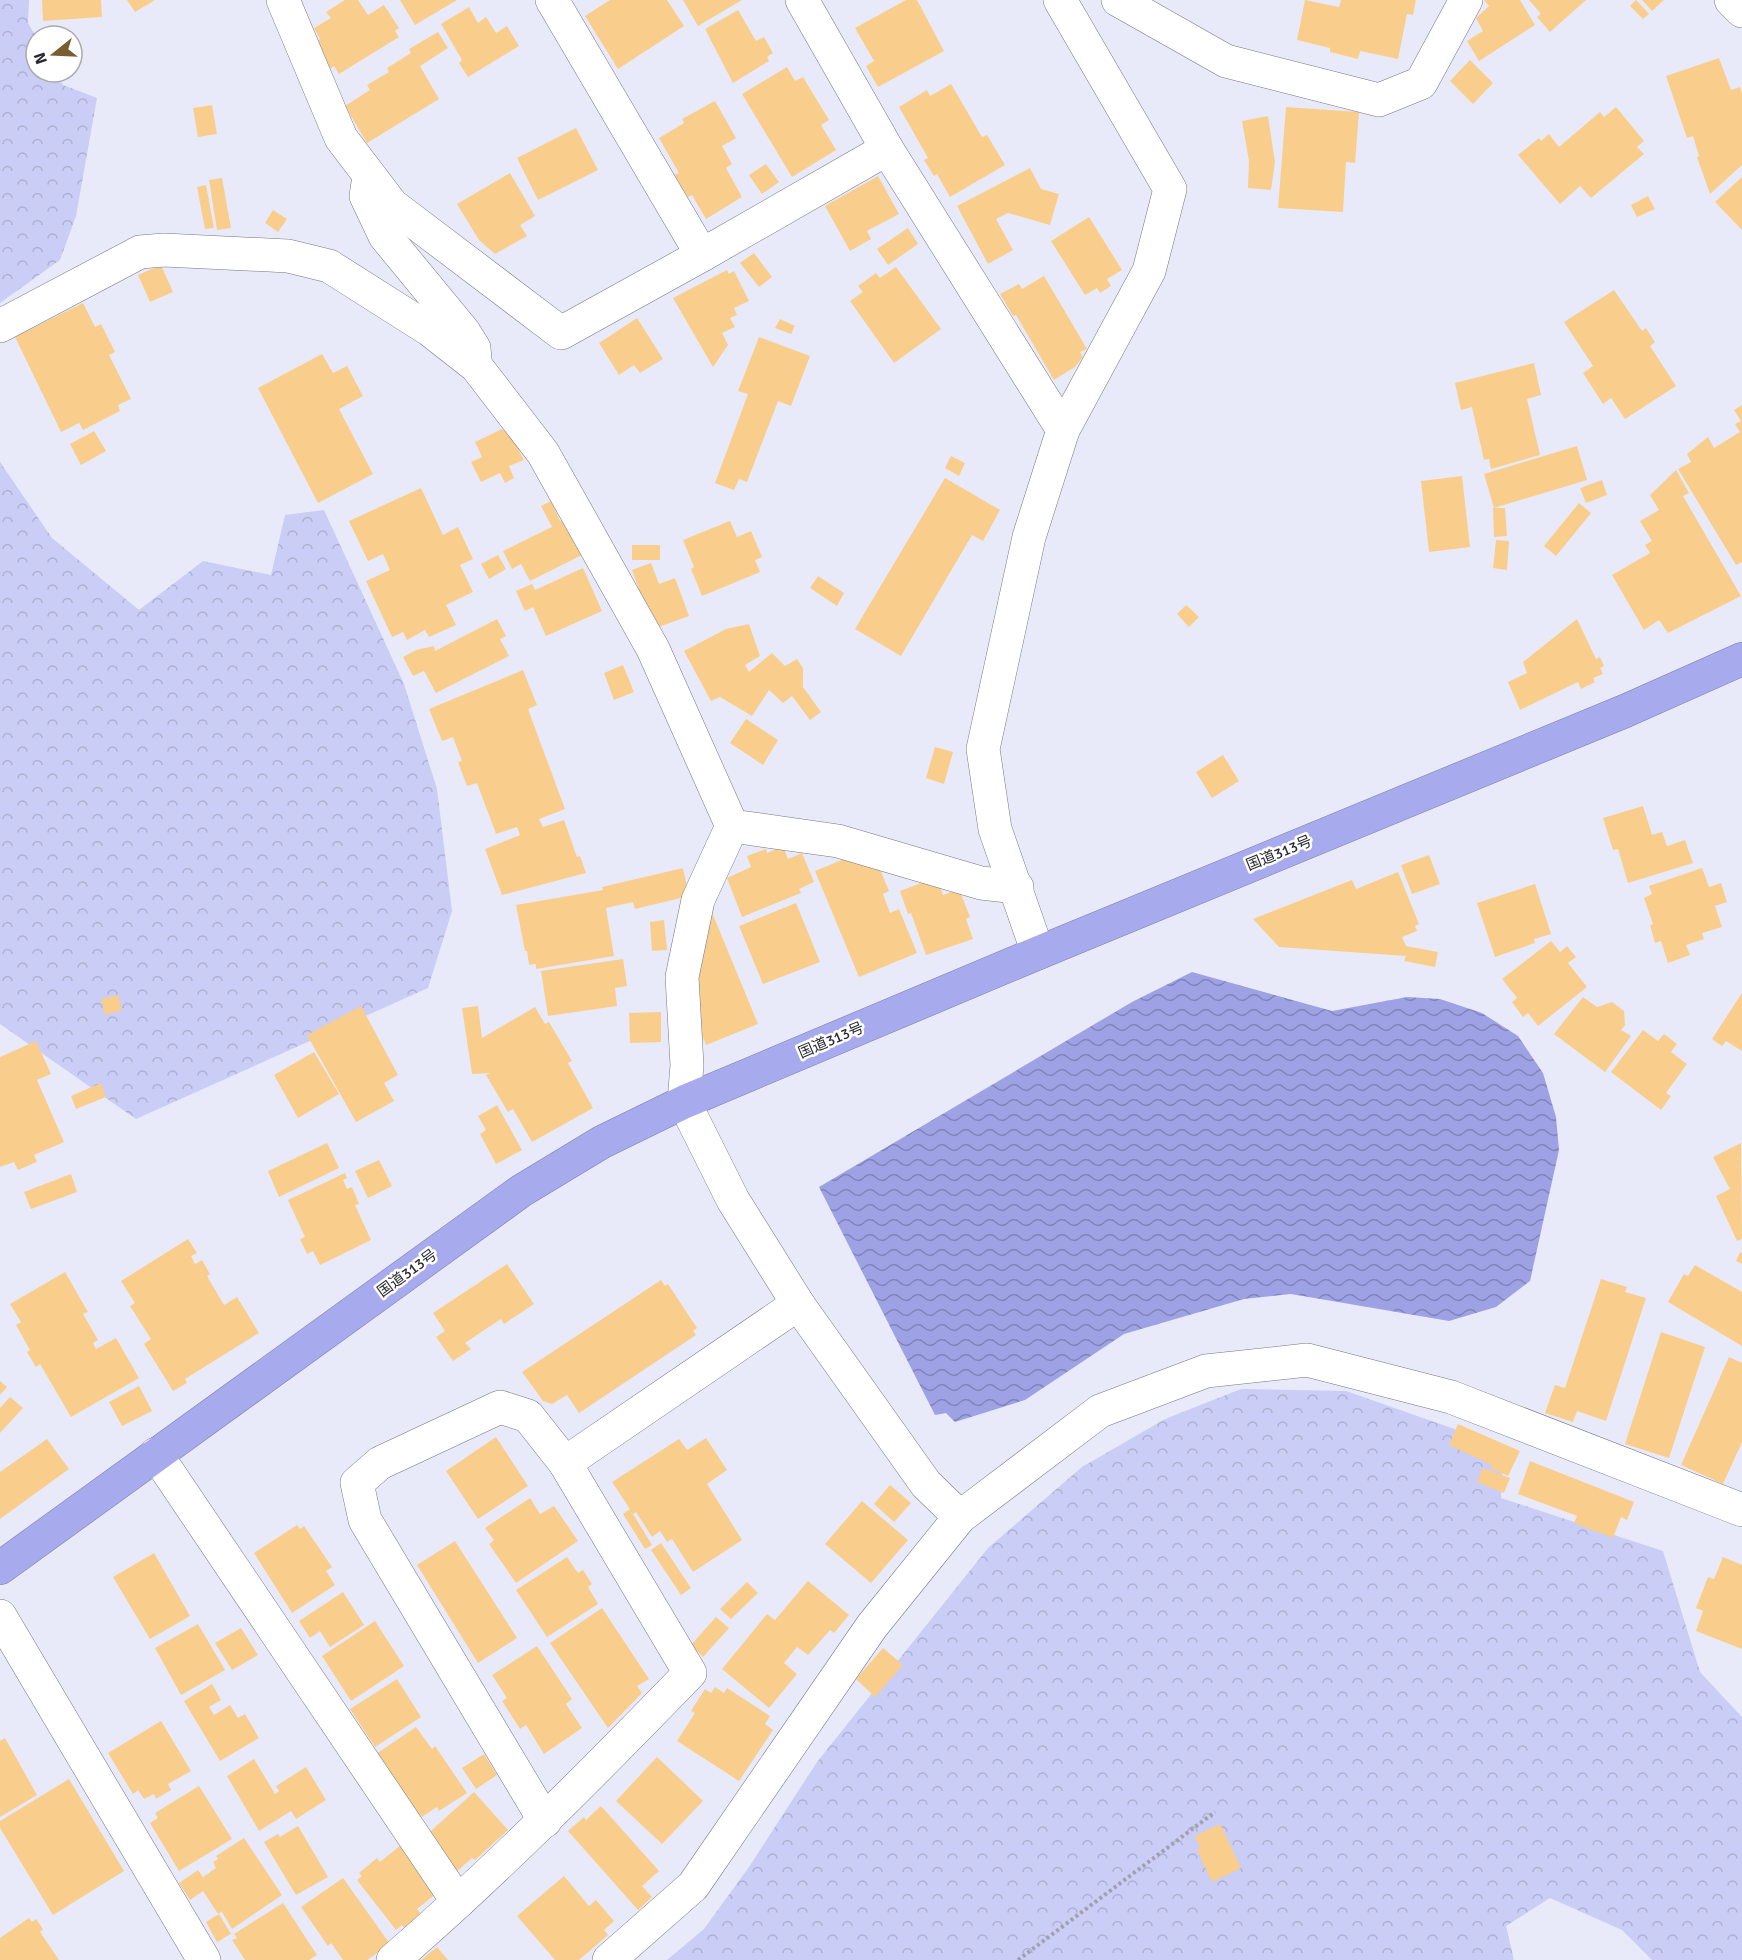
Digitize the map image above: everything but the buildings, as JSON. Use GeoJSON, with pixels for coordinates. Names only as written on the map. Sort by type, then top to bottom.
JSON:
{"type":"FeatureCollection","features":[{"type":"Feature","properties":{"kind":"highway","name":"国道313号"},"geometry":{"type":"LineString","coordinates":[[0,1568],[521,1191],[602,1142],[684,1102],[1625,711],[1742,659]]}},
{"type":"Feature","properties":{"kind":"street"},"geometry":{"type":"LineString","coordinates":[[283,0],[342,138],[392,206],[561,333],[886,149]]}},
{"type":"Feature","properties":{"kind":"street"},"geometry":{"type":"LineString","coordinates":[[552,0],[702,255]]}},
{"type":"Feature","properties":{"kind":"street"},"geometry":{"type":"LineString","coordinates":[[802,0],[886,149],[1063,430]]}},
{"type":"Feature","properties":{"kind":"street"},"geometry":{"type":"LineString","coordinates":[[1038,953],[995,829],[983,749],[1029,537],[1063,430],[1149,271],[1170,189],[1060,0]]}},
{"type":"Feature","properties":{"kind":"street"},"geometry":{"type":"LineString","coordinates":[[1118,0],[1226,61],[1379,100],[1421,83],[1466,0]]}},
{"type":"Feature","properties":{"kind":"street"},"geometry":{"type":"LineString","coordinates":[[1731,0],[1742,11]]}},
{"type":"Feature","properties":{"kind":"street"},"geometry":{"type":"LineString","coordinates":[[369,175],[366,196],[385,236],[464,332],[474,348],[476,366]]}},
{"type":"Feature","properties":{"kind":"street"},"geometry":{"type":"LineString","coordinates":[[0,326],[140,252],[164,250],[288,256],[329,266],[430,330],[476,366],[543,453],[647,639],[732,826],[698,900],[682,977],[687,1065],[684,1102],[733,1200],[798,1304],[926,1484],[960,1517]]}},
{"type":"Feature","properties":{"kind":"street"},"geometry":{"type":"LineString","coordinates":[[732,826],[838,841],[981,883],[1017,887]]}},
{"type":"Feature","properties":{"kind":"street"},"geometry":{"type":"LineString","coordinates":[[566,1463],[798,1304]]}},
{"type":"Feature","properties":{"kind":"street"},"geometry":{"type":"LineString","coordinates":[[609,1960],[693,1886],[872,1626],[960,1517],[1100,1411],[1206,1371],[1307,1360],[1451,1397],[1742,1510]]}},
{"type":"Feature","properties":{"kind":"street"},"geometry":{"type":"LineString","coordinates":[[393,1960],[545,1821],[690,1674],[566,1463],[528,1416],[500,1407],[380,1463],[357,1483],[365,1520],[545,1821]]}},
{"type":"Feature","properties":{"kind":"street"},"geometry":{"type":"LineString","coordinates":[[156,1454],[458,1902]]}},
{"type":"Feature","properties":{"kind":"street"},"geometry":{"type":"LineString","coordinates":[[0,1616],[204,1960]]}},
{"type":"Feature","properties":{"kind":"path"},"geometry":{"type":"LineString","coordinates":[[1018,1960],[1215,1812]]}},
{"type":"Feature","properties":{"kind":"green space"},"geometry":{"type":"Polygon","coordinates":[[[0,0],[29,0],[29,24],[24,24],[24,84],[62,84],[97,98],[76,216],[60,260],[0,303],[0,0]]]}},
{"type":"Feature","properties":{"kind":"green space"},"geometry":{"type":"Polygon","coordinates":[[[0,462],[52,538],[139,610],[203,561],[271,575],[285,515],[324,510],[404,684],[437,789],[452,911],[428,988],[136,1119],[0,1024],[0,462]]]}},
{"type":"Feature","properties":{"kind":"green space"},"geometry":{"type":"Polygon","coordinates":[[[1241,1389],[1346,1391],[1503,1446],[1501,1498],[1663,1551],[1700,1672],[1742,1717],[1742,1960],[1652,1960],[1622,1930],[1550,1898],[1506,1926],[1514,1960],[667,1960],[704,1929],[749,1867],[817,1762],[988,1548],[1082,1467],[1165,1419],[1241,1389]]]}},
{"type":"Feature","properties":{"kind":"water"},"geometry":{"type":"Polygon","coordinates":[[[1192,972],[1332,1011],[1407,997],[1440,999],[1482,1013],[1518,1036],[1543,1073],[1556,1117],[1559,1150],[1530,1281],[1496,1307],[1449,1321],[1291,1294],[1244,1299],[1124,1334],[1025,1400],[955,1422],[946,1413],[935,1415],[819,1187],[1132,1002],[1192,972]]]}}]}
